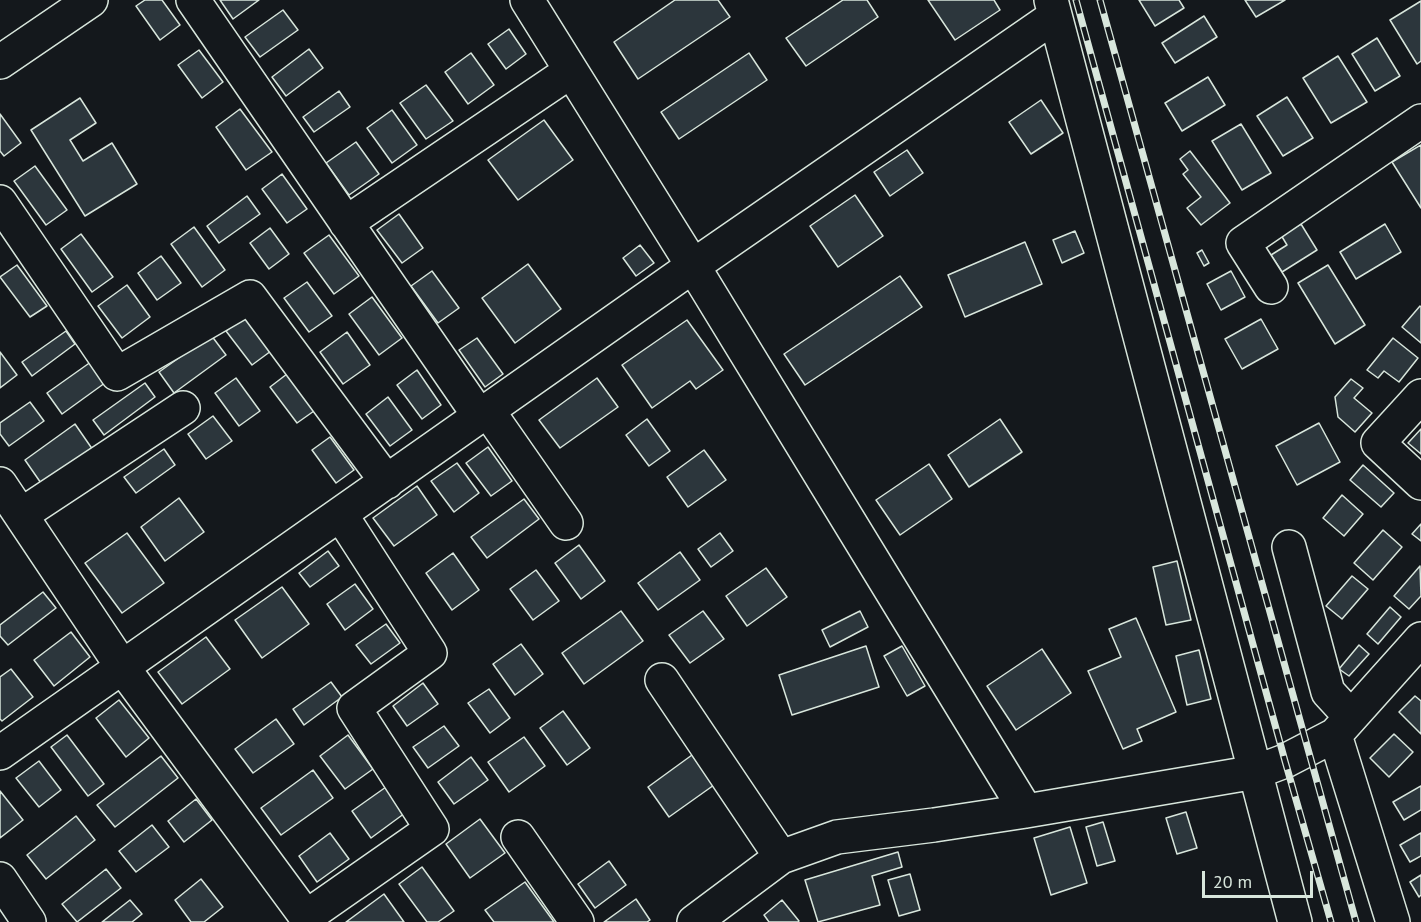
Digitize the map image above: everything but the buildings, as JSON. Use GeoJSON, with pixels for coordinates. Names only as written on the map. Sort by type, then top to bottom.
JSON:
{"type":"FeatureCollection","features":[{"type":"Feature","properties":{"kind":"street"},"geometry":{"type":"LineString","coordinates":[[0,62],[91,0]]}},
{"type":"Feature","properties":{"kind":"street"},"geometry":{"type":"LineString","coordinates":[[193,0],[346,223],[566,523]]}},
{"type":"Feature","properties":{"kind":"street"},"geometry":{"type":"LineString","coordinates":[[527,0],[693,266],[1026,812]]}},
{"type":"Feature","properties":{"kind":"street"},"geometry":{"type":"LineString","coordinates":[[0,753],[484,414],[1053,8],[1295,922]]}},
{"type":"Feature","properties":{"kind":"street"},"geometry":{"type":"LineString","coordinates":[[346,223],[571,71]]}},
{"type":"Feature","properties":{"kind":"street"},"geometry":{"type":"LineString","coordinates":[[1271,287],[1243,243],[1421,121]]}},
{"type":"Feature","properties":{"kind":"street"},"geometry":{"type":"LineString","coordinates":[[0,202],[117,374],[250,297],[387,482]]}},
{"type":"Feature","properties":{"kind":"street"},"geometry":{"type":"LineString","coordinates":[[1421,396],[1378,443],[1421,483]]}},
{"type":"Feature","properties":{"kind":"street"},"geometry":{"type":"LineString","coordinates":[[21,514],[183,408]]}},
{"type":"Feature","properties":{"kind":"street"},"geometry":{"type":"LineString","coordinates":[[0,484],[123,668],[308,920],[432,829],[354,708],[429,653],[341,515]]}},
{"type":"Feature","properties":{"kind":"street"},"geometry":{"type":"LineString","coordinates":[[1289,547],[1328,692],[1343,726],[1393,922]]}},
{"type":"Feature","properties":{"kind":"street"},"geometry":{"type":"LineString","coordinates":[[694,922],[781,857],[837,837],[1026,812],[1256,772],[1285,761],[1343,726],[1421,639]]}},
{"type":"Feature","properties":{"kind":"street"},"geometry":{"type":"LineString","coordinates":[[662,680],[781,857]]}},
{"type":"Feature","properties":{"kind":"street"},"geometry":{"type":"LineString","coordinates":[[518,837],[577,922]]}},
{"type":"Feature","properties":{"kind":"street"},"geometry":{"type":"LineString","coordinates":[[0,879],[29,922]]}},
{"type":"Feature","properties":{"kind":"railway"},"geometry":{"type":"LineString","coordinates":[[1076,0],[1331,922]]}},
{"type":"Feature","properties":{"kind":"railway"},"geometry":{"type":"LineString","coordinates":[[1100,0],[1356,922]]}}]}
